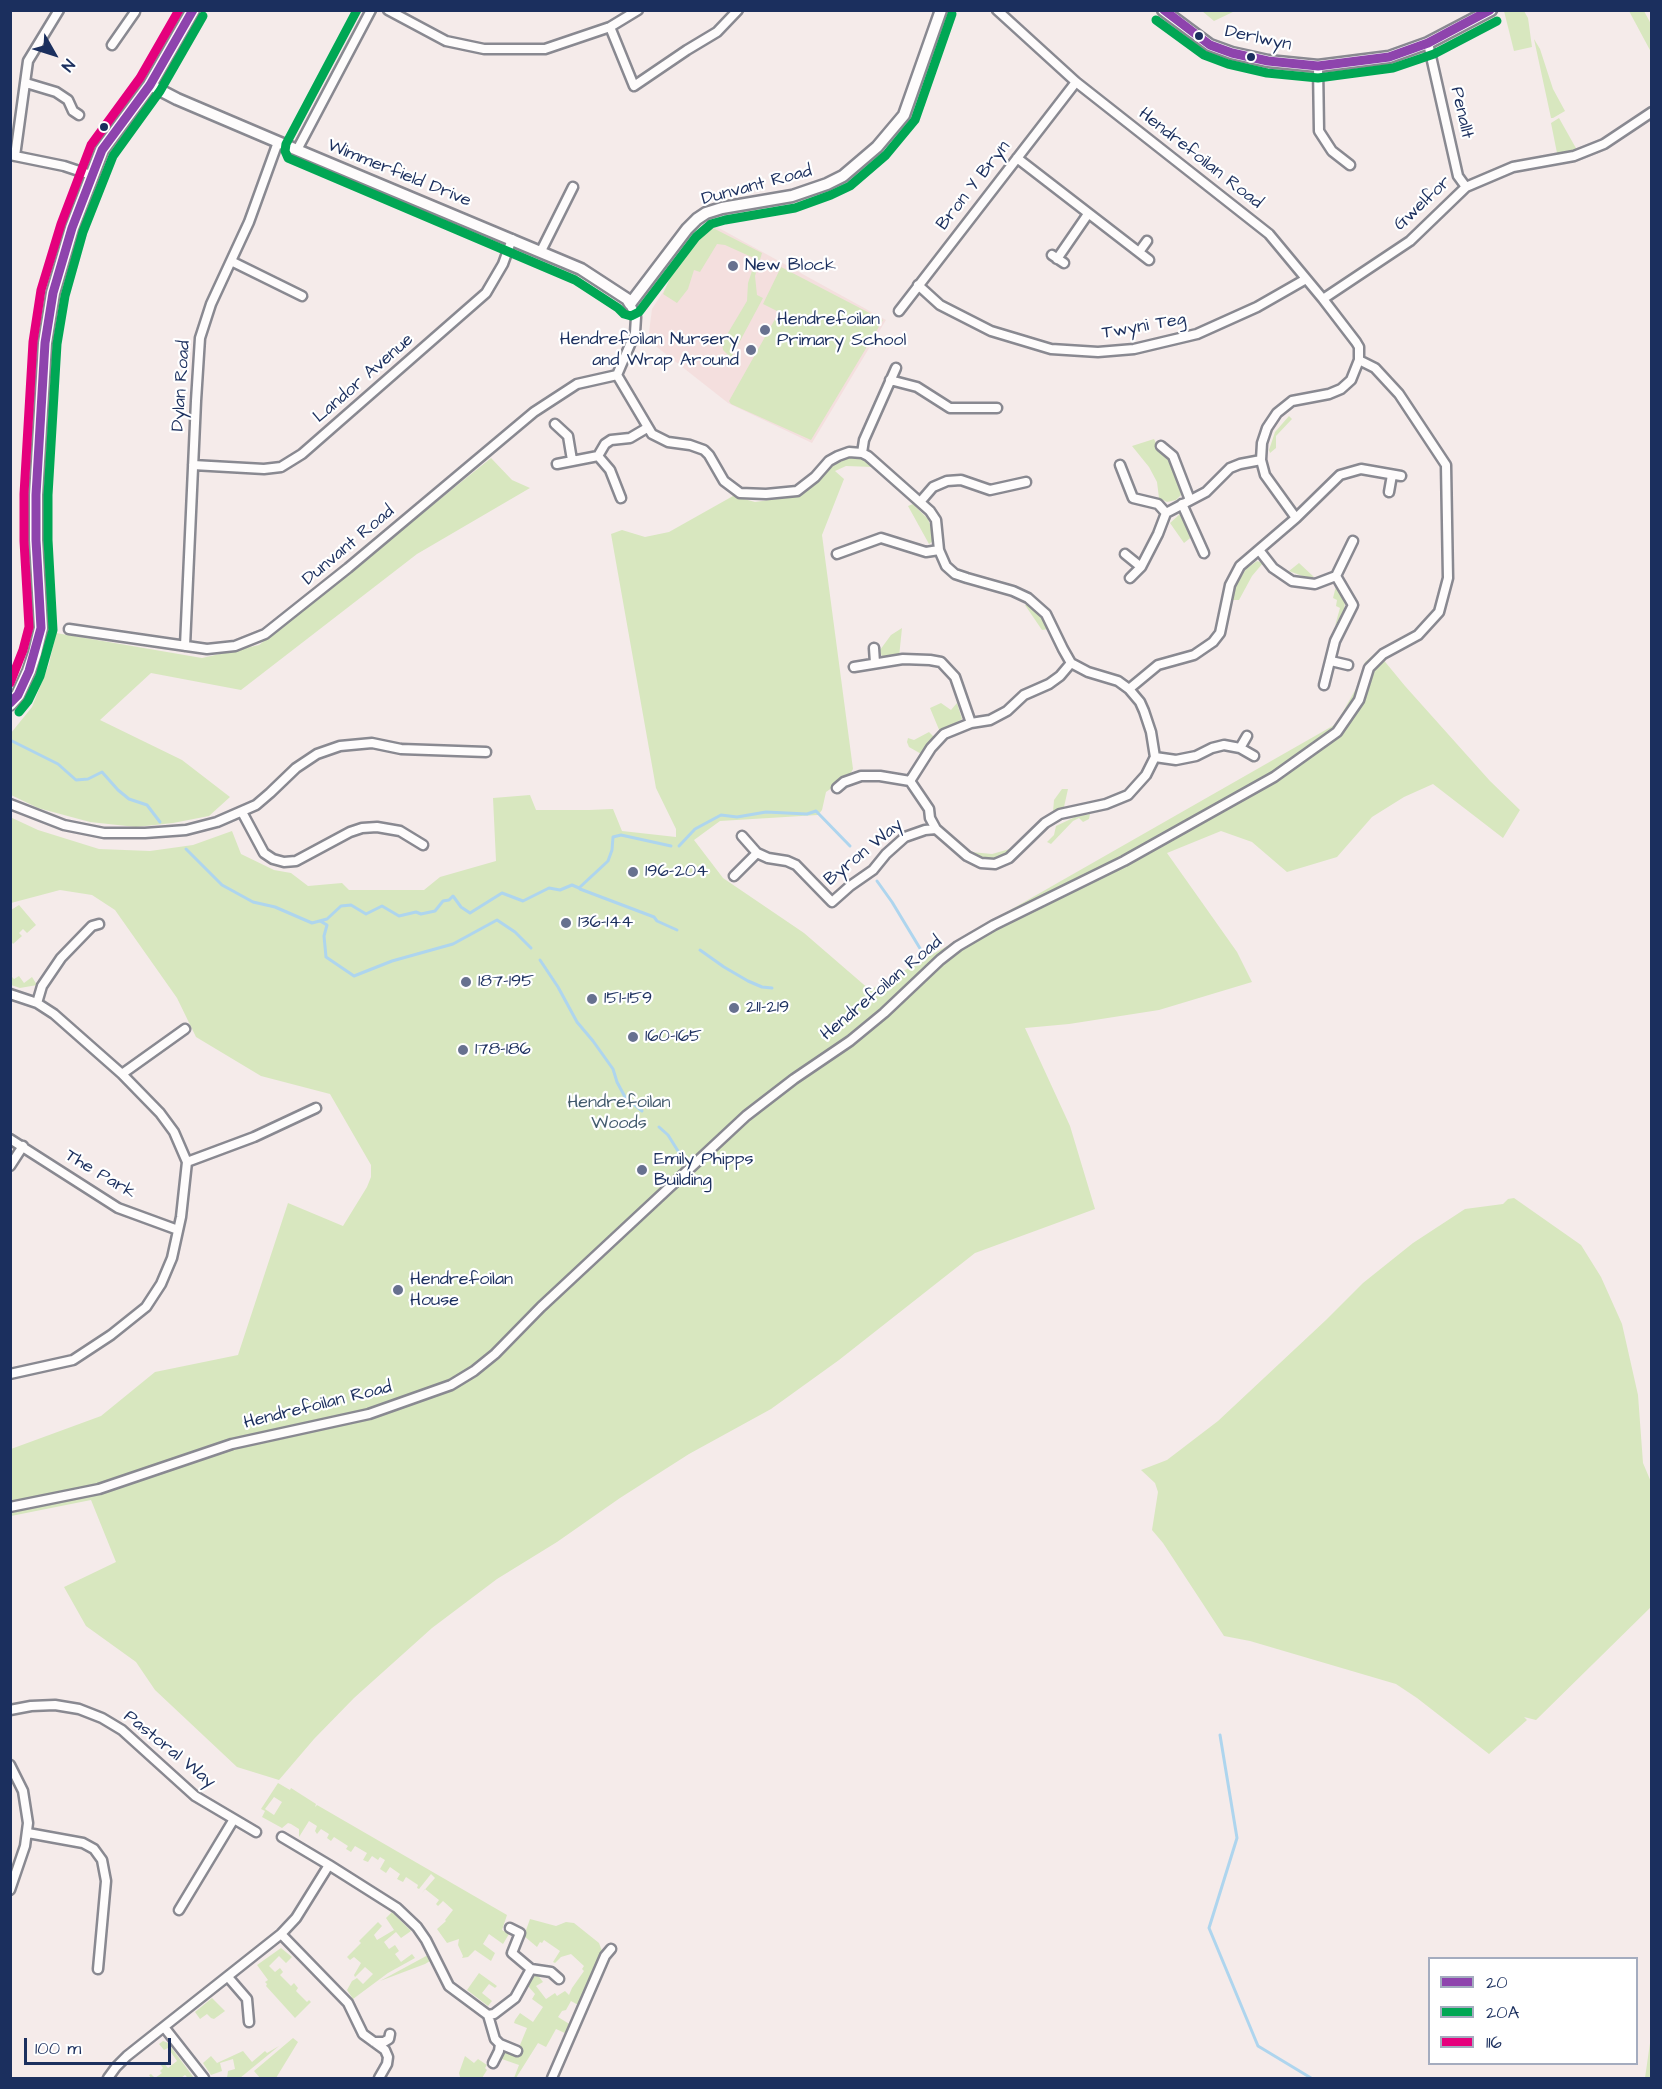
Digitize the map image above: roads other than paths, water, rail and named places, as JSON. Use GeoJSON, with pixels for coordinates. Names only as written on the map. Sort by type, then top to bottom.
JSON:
{"type":"FeatureCollection","features":[{"type":"Feature","properties":{"kind":"main road"},"geometry":{"type":"LineString","coordinates":[[10,704],[18,694],[29,670],[41,628],[36,495],[45,343],[53,293],[72,228],[91,175],[112,135],[150,85],[193,10]]}},
{"type":"Feature","properties":{"kind":"street"},"geometry":{"type":"LineString","coordinates":[[59,10],[28,61],[13,156],[64,166],[91,175]]}},
{"type":"Feature","properties":{"kind":"street"},"geometry":{"type":"LineString","coordinates":[[297,150],[371,10]]}},
{"type":"Feature","properties":{"kind":"street"},"geometry":{"type":"LineString","coordinates":[[388,10],[446,41],[484,49],[545,49],[610,27],[638,10]]}},
{"type":"Feature","properties":{"kind":"street"},"geometry":{"type":"LineString","coordinates":[[610,27],[634,86],[717,32],[738,10]]}},
{"type":"Feature","properties":{"kind":"street","name":"Dunvant Road"},"geometry":{"type":"LineString","coordinates":[[630,304],[687,229],[706,213],[722,208],[792,196],[827,184],[843,176],[877,147],[904,115],[941,10]]}},
{"type":"Feature","properties":{"kind":"street","name":"Hendrefoilan Road"},"geometry":{"type":"LineString","coordinates":[[10,1507],[119,1483],[232,1444],[369,1414],[451,1385],[474,1371],[495,1354],[541,1306],[746,1116],[850,1041],[884,1013],[940,960],[958,946],[994,925],[1144,850],[1274,777],[1337,732],[1359,700],[1369,668],[1383,654],[1418,635],[1439,612],[1448,578],[1446,465],[1399,394],[1375,368],[1359,357],[1356,342],[1269,234],[1076,82],[998,10]]}},
{"type":"Feature","properties":{"kind":"street","name":"Derlwyn"},"geometry":{"type":"LineString","coordinates":[[1163,10],[1210,45],[1232,53],[1268,61],[1318,66],[1389,57],[1428,43],[1491,10]]}},
{"type":"Feature","properties":{"kind":"street"},"geometry":{"type":"LineString","coordinates":[[112,45],[137,13]]}},
{"type":"Feature","properties":{"kind":"street","name":"Penallt"},"geometry":{"type":"LineString","coordinates":[[1428,43],[1458,176],[1466,187]]}},
{"type":"Feature","properties":{"kind":"street"},"geometry":{"type":"LineString","coordinates":[[1318,66],[1320,131],[1332,151],[1350,165]]}},
{"type":"Feature","properties":{"kind":"street"},"geometry":{"type":"LineString","coordinates":[[26,82],[56,92],[68,100],[73,111],[79,116]]}},
{"type":"Feature","properties":{"kind":"street","name":"Bron Y Bryn"},"geometry":{"type":"LineString","coordinates":[[899,311],[1076,82]]}},
{"type":"Feature","properties":{"kind":"street","name":"Wimmerfield Drive"},"geometry":{"type":"LineString","coordinates":[[150,85],[177,99],[297,150],[542,250],[581,269],[627,299],[630,304]]}},
{"type":"Feature","properties":{"kind":"street","name":"Gwelfor"},"geometry":{"type":"LineString","coordinates":[[1323,299],[1410,241],[1466,187],[1513,167],[1574,156],[1604,144],[1652,112]]}},
{"type":"Feature","properties":{"kind":"street","name":"Dylan Road"},"geometry":{"type":"LineString","coordinates":[[185,646],[200,338],[211,304],[249,222],[278,142]]}},
{"type":"Feature","properties":{"kind":"street"},"geometry":{"type":"LineString","coordinates":[[1017,158],[1149,260]]}},
{"type":"Feature","properties":{"kind":"street"},"geometry":{"type":"LineString","coordinates":[[542,250],[573,187]]}},
{"type":"Feature","properties":{"kind":"street"},"geometry":{"type":"LineString","coordinates":[[1058,259],[1088,214]]}},
{"type":"Feature","properties":{"kind":"street","name":"Landor Avenue"},"geometry":{"type":"LineString","coordinates":[[193,465],[264,469],[281,467],[302,454],[486,293],[503,264],[512,238]]}},
{"type":"Feature","properties":{"kind":"street"},"geometry":{"type":"LineString","coordinates":[[1139,252],[1147,241]]}},
{"type":"Feature","properties":{"kind":"street"},"geometry":{"type":"LineString","coordinates":[[231,261],[302,296]]}},
{"type":"Feature","properties":{"kind":"street","name":"Twyni Teg"},"geometry":{"type":"LineString","coordinates":[[918,285],[940,305],[991,331],[1051,349],[1098,352],[1134,349],[1197,334],[1257,307],[1306,279]]}},
{"type":"Feature","properties":{"kind":"street"},"geometry":{"type":"LineString","coordinates":[[630,304],[636,317],[635,333],[617,375],[647,428],[658,439],[704,450],[724,481],[740,493],[766,494],[797,491],[815,477],[829,461],[849,452],[862,453],[930,511],[936,520],[939,550],[946,566],[955,574],[1013,591],[1037,605],[1052,623],[1071,663],[1088,672],[1118,681],[1129,689],[1144,711],[1151,732],[1155,757],[1146,775],[1128,795],[1106,804],[1060,814],[1046,823],[1009,858],[995,864],[981,863],[973,859],[936,829],[930,818],[929,809],[910,781],[880,776],[861,776],[840,782]]}},
{"type":"Feature","properties":{"kind":"street"},"geometry":{"type":"LineString","coordinates":[[1296,518],[1265,475],[1261,460],[1262,443],[1277,413],[1293,401],[1329,394],[1341,389],[1351,380],[1359,357]]}},
{"type":"Feature","properties":{"kind":"street"},"geometry":{"type":"LineString","coordinates":[[862,453],[864,440],[896,368]]}},
{"type":"Feature","properties":{"kind":"street","name":"Dunvant Road"},"geometry":{"type":"LineString","coordinates":[[69,629],[207,649],[235,646],[265,634],[339,576],[534,412],[577,384],[617,375]]}},
{"type":"Feature","properties":{"kind":"street"},"geometry":{"type":"LineString","coordinates":[[890,380],[917,387],[950,408],[997,408]]}},
{"type":"Feature","properties":{"kind":"street"},"geometry":{"type":"LineString","coordinates":[[555,423],[568,436],[572,460]]}},
{"type":"Feature","properties":{"kind":"street"},"geometry":{"type":"LineString","coordinates":[[598,456],[605,444],[611,440],[630,438],[647,428]]}},
{"type":"Feature","properties":{"kind":"street"},"geometry":{"type":"LineString","coordinates":[[1161,446],[1173,456],[1204,553]]}},
{"type":"Feature","properties":{"kind":"street"},"geometry":{"type":"LineString","coordinates":[[557,464],[598,456]]}},
{"type":"Feature","properties":{"kind":"street"},"geometry":{"type":"LineString","coordinates":[[598,456],[610,470],[621,498]]}},
{"type":"Feature","properties":{"kind":"street"},"geometry":{"type":"LineString","coordinates":[[1130,578],[1141,567],[1166,513],[1206,492],[1230,468],[1261,460]]}},
{"type":"Feature","properties":{"kind":"street"},"geometry":{"type":"LineString","coordinates":[[1120,465],[1133,498],[1158,504],[1166,513]]}},
{"type":"Feature","properties":{"kind":"street"},"geometry":{"type":"LineString","coordinates":[[1129,689],[1158,665],[1194,655],[1213,642],[1224,622],[1230,585],[1240,566],[1296,518],[1340,475],[1361,469],[1397,476],[1389,492]]}},
{"type":"Feature","properties":{"kind":"street"},"geometry":{"type":"LineString","coordinates":[[920,502],[933,487],[947,481],[961,480],[990,490],[1026,482]]}},
{"type":"Feature","properties":{"kind":"street"},"geometry":{"type":"LineString","coordinates":[[837,554],[880,538],[926,552],[939,550]]}},
{"type":"Feature","properties":{"kind":"street"},"geometry":{"type":"LineString","coordinates":[[1259,550],[1273,568],[1292,581],[1315,584],[1336,576],[1353,541]]}},
{"type":"Feature","properties":{"kind":"street"},"geometry":{"type":"LineString","coordinates":[[1125,554],[1141,567]]}},
{"type":"Feature","properties":{"kind":"street"},"geometry":{"type":"LineString","coordinates":[[1324,685],[1335,641],[1353,605],[1336,576]]}},
{"type":"Feature","properties":{"kind":"street"},"geometry":{"type":"LineString","coordinates":[[874,648],[875,663]]}},
{"type":"Feature","properties":{"kind":"street"},"geometry":{"type":"LineString","coordinates":[[854,667],[903,659],[941,662],[955,677],[970,723]]}},
{"type":"Feature","properties":{"kind":"street"},"geometry":{"type":"LineString","coordinates":[[1331,661],[1348,665]]}},
{"type":"Feature","properties":{"kind":"street"},"geometry":{"type":"LineString","coordinates":[[910,781],[931,748],[944,734],[970,723],[990,720],[1006,711],[1024,695],[1049,684],[1060,676],[1071,663]]}},
{"type":"Feature","properties":{"kind":"street"},"geometry":{"type":"LineString","coordinates":[[1240,748],[1247,736]]}},
{"type":"Feature","properties":{"kind":"street"},"geometry":{"type":"LineString","coordinates":[[10,804],[64,825],[104,834],[186,830],[217,822],[256,805],[296,768],[317,754],[340,746],[372,743],[401,749],[486,752]]}},
{"type":"Feature","properties":{"kind":"street"},"geometry":{"type":"LineString","coordinates":[[1155,757],[1176,760],[1196,756],[1224,745],[1240,748],[1254,756]]}},
{"type":"Feature","properties":{"kind":"street"},"geometry":{"type":"LineString","coordinates":[[242,812],[264,853],[284,862],[296,861],[350,832],[377,826],[400,831],[423,845]]}},
{"type":"Feature","properties":{"kind":"street","name":"Byron Way"},"geometry":{"type":"LineString","coordinates":[[757,853],[768,858],[788,861],[796,866],[832,902],[873,870],[886,854],[905,837],[936,829]]}},
{"type":"Feature","properties":{"kind":"street"},"geometry":{"type":"LineString","coordinates":[[734,876],[757,853],[742,836]]}},
{"type":"Feature","properties":{"kind":"street"},"geometry":{"type":"LineString","coordinates":[[37,1003],[42,986],[61,958],[84,933],[92,926],[99,924]]}},
{"type":"Feature","properties":{"kind":"street"},"geometry":{"type":"LineString","coordinates":[[10,994],[37,1003],[54,1014],[122,1074],[160,1113],[174,1132],[187,1162],[183,1205],[172,1258],[161,1284],[146,1307],[111,1335],[73,1360],[10,1374]]}},
{"type":"Feature","properties":{"kind":"street"},"geometry":{"type":"LineString","coordinates":[[122,1074],[185,1029]]}},
{"type":"Feature","properties":{"kind":"street"},"geometry":{"type":"LineString","coordinates":[[187,1162],[254,1137],[316,1108]]}},
{"type":"Feature","properties":{"kind":"street","name":"The Park"},"geometry":{"type":"LineString","coordinates":[[10,1139],[118,1208],[178,1230]]}},
{"type":"Feature","properties":{"kind":"street"},"geometry":{"type":"LineString","coordinates":[[10,1166],[23,1146]]}},
{"type":"Feature","properties":{"kind":"street","name":"Pastoral Way"},"geometry":{"type":"LineString","coordinates":[[10,1710],[55,1705],[79,1709],[102,1718],[122,1730],[195,1796],[256,1832]]}},
{"type":"Feature","properties":{"kind":"street"},"geometry":{"type":"LineString","coordinates":[[10,1764],[24,1797],[28,1833],[21,1863],[10,1890]]}},
{"type":"Feature","properties":{"kind":"street"},"geometry":{"type":"LineString","coordinates":[[179,1910],[234,1819]]}},
{"type":"Feature","properties":{"kind":"street"},"geometry":{"type":"LineString","coordinates":[[28,1833],[83,1843],[94,1849],[102,1860],[106,1881],[98,1969]]}},
{"type":"Feature","properties":{"kind":"street"},"geometry":{"type":"LineString","coordinates":[[282,1837],[373,1892],[404,1915],[417,1927],[426,1940],[449,1986],[488,2015],[495,2039],[500,2044],[517,2050]]}},
{"type":"Feature","properties":{"kind":"street"},"geometry":{"type":"LineString","coordinates":[[108,2079],[122,2061],[281,1934],[296,1918],[329,1865]]}},
{"type":"Feature","properties":{"kind":"street"},"geometry":{"type":"LineString","coordinates":[[510,1928],[520,1933],[512,1953],[522,1959],[531,1969],[551,1972],[559,1980]]}},
{"type":"Feature","properties":{"kind":"street"},"geometry":{"type":"LineString","coordinates":[[281,1934],[348,2003],[363,2034],[385,2050],[388,2057],[387,2064],[379,2079]]}},
{"type":"Feature","properties":{"kind":"street"},"geometry":{"type":"LineString","coordinates":[[552,2079],[605,1956],[611,1949]]}},
{"type":"Feature","properties":{"kind":"street"},"geometry":{"type":"LineString","coordinates":[[488,2015],[494,2014],[515,1998],[531,1969]]}},
{"type":"Feature","properties":{"kind":"street"},"geometry":{"type":"LineString","coordinates":[[228,1977],[247,2000],[249,2022]]}},
{"type":"Feature","properties":{"kind":"street"},"geometry":{"type":"LineString","coordinates":[[164,2026],[204,2079]]}},
{"type":"Feature","properties":{"kind":"street"},"geometry":{"type":"LineString","coordinates":[[373,2042],[384,2042],[389,2039],[390,2034]]}},
{"type":"Feature","properties":{"kind":"street"},"geometry":{"type":"LineString","coordinates":[[493,2062],[500,2044]]}},
{"type":"Feature","properties":{"kind":"waterway"},"geometry":{"type":"LineString","coordinates":[[10,740],[58,764],[76,780],[88,779],[102,772],[129,799],[147,805],[160,822]]}},
{"type":"Feature","properties":{"kind":"waterway"},"geometry":{"type":"LineString","coordinates":[[679,846],[695,829],[721,815],[737,817],[766,812],[807,814],[816,811],[850,846]]}},
{"type":"Feature","properties":{"kind":"waterway"},"geometry":{"type":"LineString","coordinates":[[186,849],[222,885],[253,902],[275,907],[312,923],[327,919],[341,906],[351,905],[366,914],[382,906],[399,916],[416,912],[421,914],[435,911],[443,901],[453,896],[461,907],[470,913],[502,893],[523,901],[549,888],[560,890],[572,885],[579,888],[608,861],[613,837],[621,835],[671,846]]}},
{"type":"Feature","properties":{"kind":"waterway"},"geometry":{"type":"LineString","coordinates":[[877,881],[924,955]]}},
{"type":"Feature","properties":{"kind":"waterway"},"geometry":{"type":"LineString","coordinates":[[580,889],[654,917],[657,921],[677,930]]}},
{"type":"Feature","properties":{"kind":"waterway"},"geometry":{"type":"LineString","coordinates":[[320,921],[327,925],[324,936],[326,957],[354,976],[392,961],[453,944],[497,920],[515,932],[531,948]]}},
{"type":"Feature","properties":{"kind":"waterway"},"geometry":{"type":"LineString","coordinates":[[700,950],[748,981],[762,987],[772,988]]}},
{"type":"Feature","properties":{"kind":"waterway"},"geometry":{"type":"LineString","coordinates":[[540,960],[577,1022],[613,1069],[625,1097],[642,1111]]}},
{"type":"Feature","properties":{"kind":"waterway"},"geometry":{"type":"LineString","coordinates":[[659,1127],[668,1135],[683,1159]]}},
{"type":"Feature","properties":{"kind":"waterway"},"geometry":{"type":"LineString","coordinates":[[1220,1735],[1237,1838],[1209,1928],[1258,2046],[1311,2078]]}},
{"type":"Feature","properties":{"kind":"place","name":"New Block"},"geometry":{"type":"Point","coordinates":[733,266]}},
{"type":"Feature","properties":{"kind":"place","name":"Hendrefoilan Primary School"},"geometry":{"type":"Point","coordinates":[765,330]}},
{"type":"Feature","properties":{"kind":"place","name":"Hendrefoilan Nursery and Wrap Around"},"geometry":{"type":"Point","coordinates":[751,350]}},
{"type":"Feature","properties":{"kind":"place","name":"196-204"},"geometry":{"type":"Point","coordinates":[633,872]}},
{"type":"Feature","properties":{"kind":"place","name":"136-144"},"geometry":{"type":"Point","coordinates":[566,923]}},
{"type":"Feature","properties":{"kind":"place","name":"187-195"},"geometry":{"type":"Point","coordinates":[466,982]}},
{"type":"Feature","properties":{"kind":"place","name":"151-159"},"geometry":{"type":"Point","coordinates":[592,999]}},
{"type":"Feature","properties":{"kind":"place","name":"211-219"},"geometry":{"type":"Point","coordinates":[734,1008]}},
{"type":"Feature","properties":{"kind":"place","name":"160-165"},"geometry":{"type":"Point","coordinates":[633,1037]}},
{"type":"Feature","properties":{"kind":"place","name":"178-186"},"geometry":{"type":"Point","coordinates":[463,1050]}},
{"type":"Feature","properties":{"kind":"place","name":"Emily Phipps Building"},"geometry":{"type":"Point","coordinates":[642,1170]}},
{"type":"Feature","properties":{"kind":"place","name":"Hendrefoilan House"},"geometry":{"type":"Point","coordinates":[398,1290]}},
{"type":"Feature","properties":{"kind":"park label","name":"Hendrefoilan Woods"},"geometry":{"type":"Point","coordinates":[619,1113]}}]}
